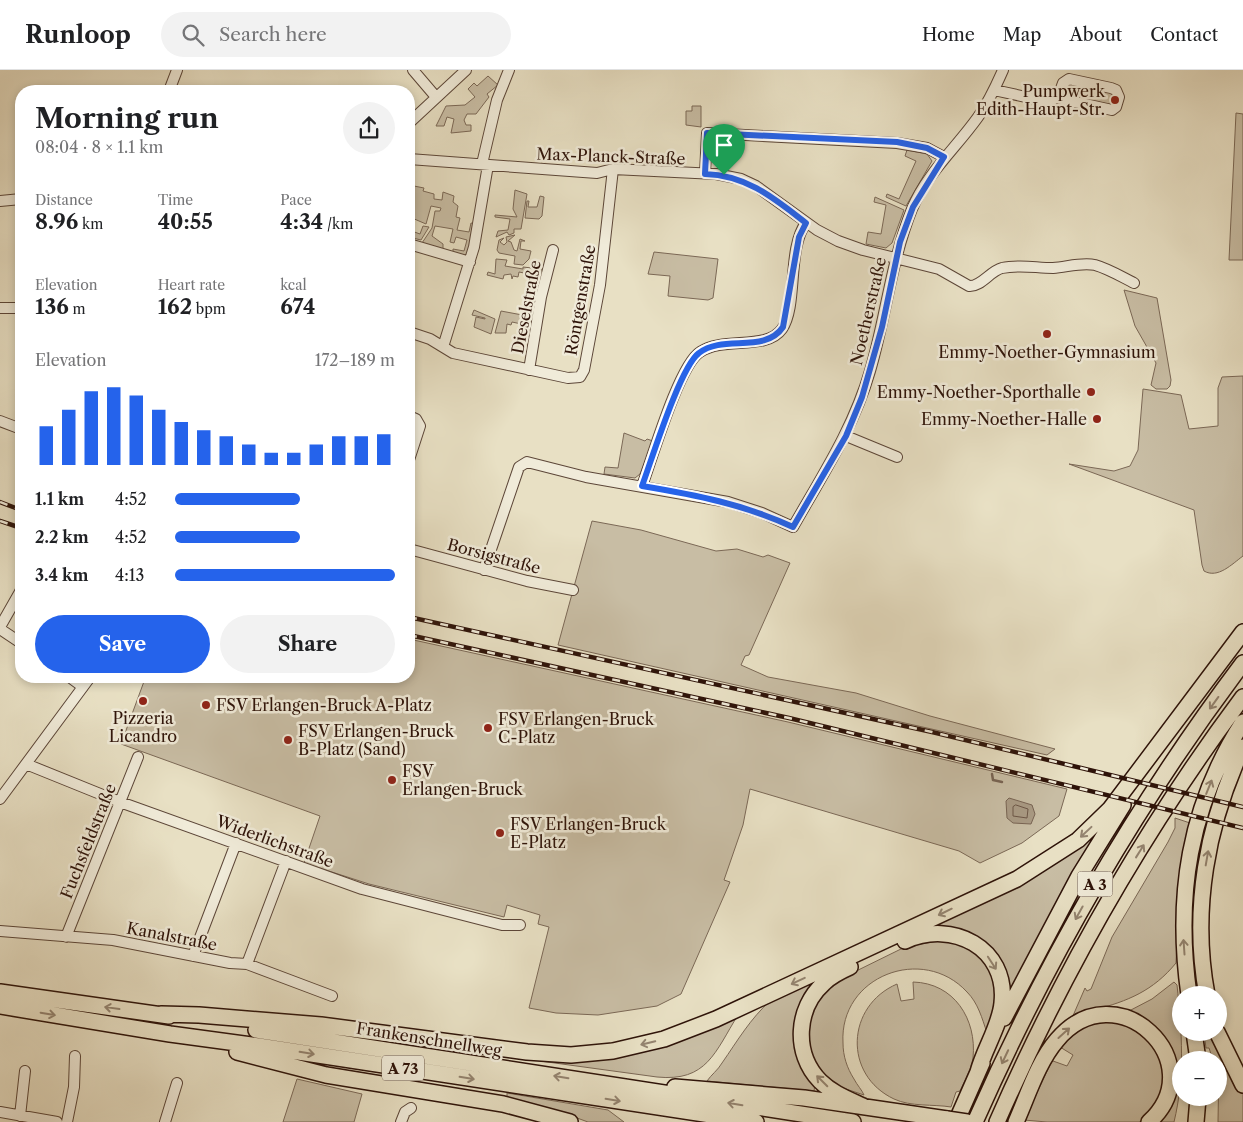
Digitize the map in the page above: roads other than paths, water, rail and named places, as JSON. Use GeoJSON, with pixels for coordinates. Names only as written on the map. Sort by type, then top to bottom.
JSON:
{"type":"FeatureCollection","features":[{"type":"Feature","properties":{"kind":"highway"},"geometry":{"type":"LineString","coordinates":[[161,1014],[199,1015],[321,1025],[553,1054],[613,1051],[664,1039],[716,1019],[1017,879],[1078,840],[1104,815],[1243,632]]}},
{"type":"Feature","properties":{"kind":"highway","name":"A 3"},"geometry":{"type":"LineString","coordinates":[[975,1122],[1036,992],[1092,889],[1140,810],[1243,663]]}},
{"type":"Feature","properties":{"kind":"highway","name":"A 3"},"geometry":{"type":"LineString","coordinates":[[997,1122],[1055,1000],[1086,941],[1197,761],[1243,697]]}},
{"type":"Feature","properties":{"kind":"highway"},"geometry":{"type":"LineString","coordinates":[[1188,986],[1183,926],[1189,856],[1206,791],[1223,756],[1243,722]]}},
{"type":"Feature","properties":{"kind":"highway"},"geometry":{"type":"LineString","coordinates":[[952,1120],[978,1072],[1018,988],[1079,876],[1162,741]]}},
{"type":"Feature","properties":{"kind":"highway"},"geometry":{"type":"LineString","coordinates":[[1206,986],[1201,938],[1204,872],[1215,818],[1224,790],[1243,747]]}},
{"type":"Feature","properties":{"kind":"highway"},"geometry":{"type":"LineString","coordinates":[[863,1106],[830,1089],[812,1071],[802,1046],[802,1018],[813,995],[830,978],[913,937],[939,932],[959,936],[977,945],[990,958],[998,973],[1002,989],[1001,1010],[983,1052],[978,1072]]}},
{"type":"Feature","properties":{"kind":"highway","name":"Frankenschnellweg"},"geometry":{"type":"LineString","coordinates":[[0,992],[161,1014],[853,1122]]}},
{"type":"Feature","properties":{"kind":"highway","name":"Frankenschnellweg"},"geometry":{"type":"LineString","coordinates":[[0,1006],[170,1034],[756,1122]]}},
{"type":"Feature","properties":{"kind":"highway"},"geometry":{"type":"LineString","coordinates":[[1016,1122],[1043,1063],[1056,1041],[1068,1029],[1082,1020],[1106,1014],[1121,1016],[1142,1025],[1154,1035],[1166,1056],[1170,1072],[1168,1089],[1163,1105],[1149,1122]]}},
{"type":"Feature","properties":{"kind":"highway"},"geometry":{"type":"LineString","coordinates":[[170,1034],[326,1074],[503,1104],[570,1122]]}},
{"type":"Feature","properties":{"kind":"highway"},"geometry":{"type":"LineString","coordinates":[[1221,1041],[1226,1055],[1243,1084]]}},
{"type":"Feature","properties":{"kind":"highway"},"geometry":{"type":"LineString","coordinates":[[609,1084],[636,1081],[863,1106],[966,1122]]}},
{"type":"Feature","properties":{"kind":"highway"},"geometry":{"type":"LineString","coordinates":[[1196,1122],[1197,1106]]}},
{"type":"Feature","properties":{"kind":"street"},"geometry":{"type":"LineString","coordinates":[[171,85],[177,70]]}},
{"type":"Feature","properties":{"kind":"street"},"geometry":{"type":"LineString","coordinates":[[413,70],[436,97]]}},
{"type":"Feature","properties":{"kind":"street"},"geometry":{"type":"LineString","coordinates":[[415,117],[466,70]]}},
{"type":"Feature","properties":{"kind":"street"},"geometry":{"type":"LineString","coordinates":[[442,347],[470,262],[483,206],[485,164],[497,100],[509,70]]}},
{"type":"Feature","properties":{"kind":"street","name":"Noetherstraße"},"geometry":{"type":"LineString","coordinates":[[642,486],[728,502],[762,513],[793,527],[846,436],[870,371],[896,258],[913,207],[944,157],[979,116],[1003,70]]}},
{"type":"Feature","properties":{"kind":"street"},"geometry":{"type":"LineString","coordinates":[[994,90],[1049,102],[1058,97],[1063,83],[1069,79],[1111,88],[1116,90],[1119,97],[1117,105],[1112,110],[1058,97]]}},
{"type":"Feature","properties":{"kind":"street"},"geometry":{"type":"LineString","coordinates":[[705,174],[707,133],[897,142],[927,148],[944,157]]}},
{"type":"Feature","properties":{"kind":"street","name":"Max-Planck-Straße"},"geometry":{"type":"LineString","coordinates":[[415,159],[599,174],[613,169],[732,177],[753,185],[806,223],[846,245],[942,270],[972,286],[991,273],[1004,268],[1027,266],[1055,268],[1086,264],[1100,266],[1134,283]]}},
{"type":"Feature","properties":{"kind":"street","name":"Röntgenstraße"},"geometry":{"type":"LineString","coordinates":[[415,334],[468,357],[575,379],[582,373],[600,285],[613,169]]}},
{"type":"Feature","properties":{"kind":"street"},"geometry":{"type":"LineString","coordinates":[[0,201],[15,200]]}},
{"type":"Feature","properties":{"kind":"street"},"geometry":{"type":"LineString","coordinates":[[484,570],[519,467],[522,464],[528,462],[586,477],[642,486],[679,385],[693,358],[708,347],[722,343],[764,341],[777,334],[783,327],[799,237],[806,223]]}},
{"type":"Feature","properties":{"kind":"street"},"geometry":{"type":"LineString","coordinates":[[415,246],[470,262]]}},
{"type":"Feature","properties":{"kind":"street","name":"Dieselstraße"},"geometry":{"type":"LineString","coordinates":[[529,370],[541,297],[553,250]]}},
{"type":"Feature","properties":{"kind":"street"},"geometry":{"type":"LineString","coordinates":[[0,308],[15,308]]}},
{"type":"Feature","properties":{"kind":"street"},"geometry":{"type":"LineString","coordinates":[[415,420],[418,422],[420,430],[415,444]]}},
{"type":"Feature","properties":{"kind":"street"},"geometry":{"type":"LineString","coordinates":[[0,421],[15,427]]}},
{"type":"Feature","properties":{"kind":"street"},"geometry":{"type":"LineString","coordinates":[[846,436],[897,457]]}},
{"type":"Feature","properties":{"kind":"street","name":"Borsigstraße"},"geometry":{"type":"LineString","coordinates":[[415,551],[484,570],[573,590]]}},
{"type":"Feature","properties":{"kind":"street"},"geometry":{"type":"LineString","coordinates":[[15,600],[1,625],[15,638]]}},
{"type":"Feature","properties":{"kind":"street"},"geometry":{"type":"LineString","coordinates":[[78,683],[83,687]]}},
{"type":"Feature","properties":{"kind":"street"},"geometry":{"type":"LineString","coordinates":[[0,799],[86,683]]}},
{"type":"Feature","properties":{"kind":"street","name":"Fuchsfeldstraße"},"geometry":{"type":"LineString","coordinates":[[66,937],[138,756]]}},
{"type":"Feature","properties":{"kind":"street","name":"Widerlichstraße"},"geometry":{"type":"LineString","coordinates":[[26,764],[120,802],[362,889],[502,925],[520,925]]}},
{"type":"Feature","properties":{"kind":"street"},"geometry":{"type":"LineString","coordinates":[[193,956],[236,843]]}},
{"type":"Feature","properties":{"kind":"street"},"geometry":{"type":"LineString","coordinates":[[247,964],[286,861]]}},
{"type":"Feature","properties":{"kind":"street","name":"Kanalstraße"},"geometry":{"type":"LineString","coordinates":[[0,932],[113,940],[193,956],[247,964],[332,996]]}},
{"type":"Feature","properties":{"kind":"street"},"geometry":{"type":"LineString","coordinates":[[67,1122],[74,1087],[75,1056]]}},
{"type":"Feature","properties":{"kind":"street"},"geometry":{"type":"LineString","coordinates":[[16,1117],[25,1071]]}},
{"type":"Feature","properties":{"kind":"street"},"geometry":{"type":"LineString","coordinates":[[165,1122],[177,1083]]}},
{"type":"Feature","properties":{"kind":"street"},"geometry":{"type":"LineString","coordinates":[[401,1122],[405,1112],[411,1108]]}},
{"type":"Feature","properties":{"kind":"street"},"geometry":{"type":"LineString","coordinates":[[0,1112],[16,1117],[57,1122]]}},
{"type":"Feature","properties":{"kind":"water"},"geometry":{"type":"Polygon","coordinates":[[[1009,798],[1032,805],[1035,814],[1031,824],[1013,823],[1007,818],[1006,801],[1009,798]]]}},
{"type":"Feature","properties":{"kind":"waterway"},"geometry":{"type":"LineString","coordinates":[[992,774],[993,780],[1002,782]]}},
{"type":"Feature","properties":{"kind":"railway"},"geometry":{"type":"LineString","coordinates":[[0,502],[15,508]]}},
{"type":"Feature","properties":{"kind":"railway"},"geometry":{"type":"LineString","coordinates":[[0,521],[15,526]]}},
{"type":"Feature","properties":{"kind":"railway"},"geometry":{"type":"LineString","coordinates":[[415,618],[932,732],[1243,807]]}},
{"type":"Feature","properties":{"kind":"railway"},"geometry":{"type":"LineString","coordinates":[[415,636],[789,718],[1243,828]]}},
{"type":"Feature","properties":{"kind":"place","name":"Pumpwerk Edith-Haupt-Str."},"geometry":{"type":"Point","coordinates":[1115,100]}},
{"type":"Feature","properties":{"kind":"place","name":"Emmy-Noether-Gymnasium"},"geometry":{"type":"Point","coordinates":[1047,334]}},
{"type":"Feature","properties":{"kind":"place","name":"Emmy-Noether-Sporthalle"},"geometry":{"type":"Point","coordinates":[1091,392]}},
{"type":"Feature","properties":{"kind":"place","name":"Emmy-Noether-Halle"},"geometry":{"type":"Point","coordinates":[1097,419]}},
{"type":"Feature","properties":{"kind":"place","name":"Pizzeria Licandro"},"geometry":{"type":"Point","coordinates":[143,701]}},
{"type":"Feature","properties":{"kind":"place","name":"FSV Erlangen-Bruck A-Platz"},"geometry":{"type":"Point","coordinates":[206,705]}},
{"type":"Feature","properties":{"kind":"place","name":"FSV Erlangen-Bruck C-Platz"},"geometry":{"type":"Point","coordinates":[488,728]}},
{"type":"Feature","properties":{"kind":"place","name":"FSV Erlangen-Bruck B-Platz (Sand)"},"geometry":{"type":"Point","coordinates":[288,740]}},
{"type":"Feature","properties":{"kind":"place","name":"FSV Erlangen-Bruck"},"geometry":{"type":"Point","coordinates":[392,780]}},
{"type":"Feature","properties":{"kind":"place","name":"FSV Erlangen-Bruck E-Platz"},"geometry":{"type":"Point","coordinates":[500,833]}}]}
